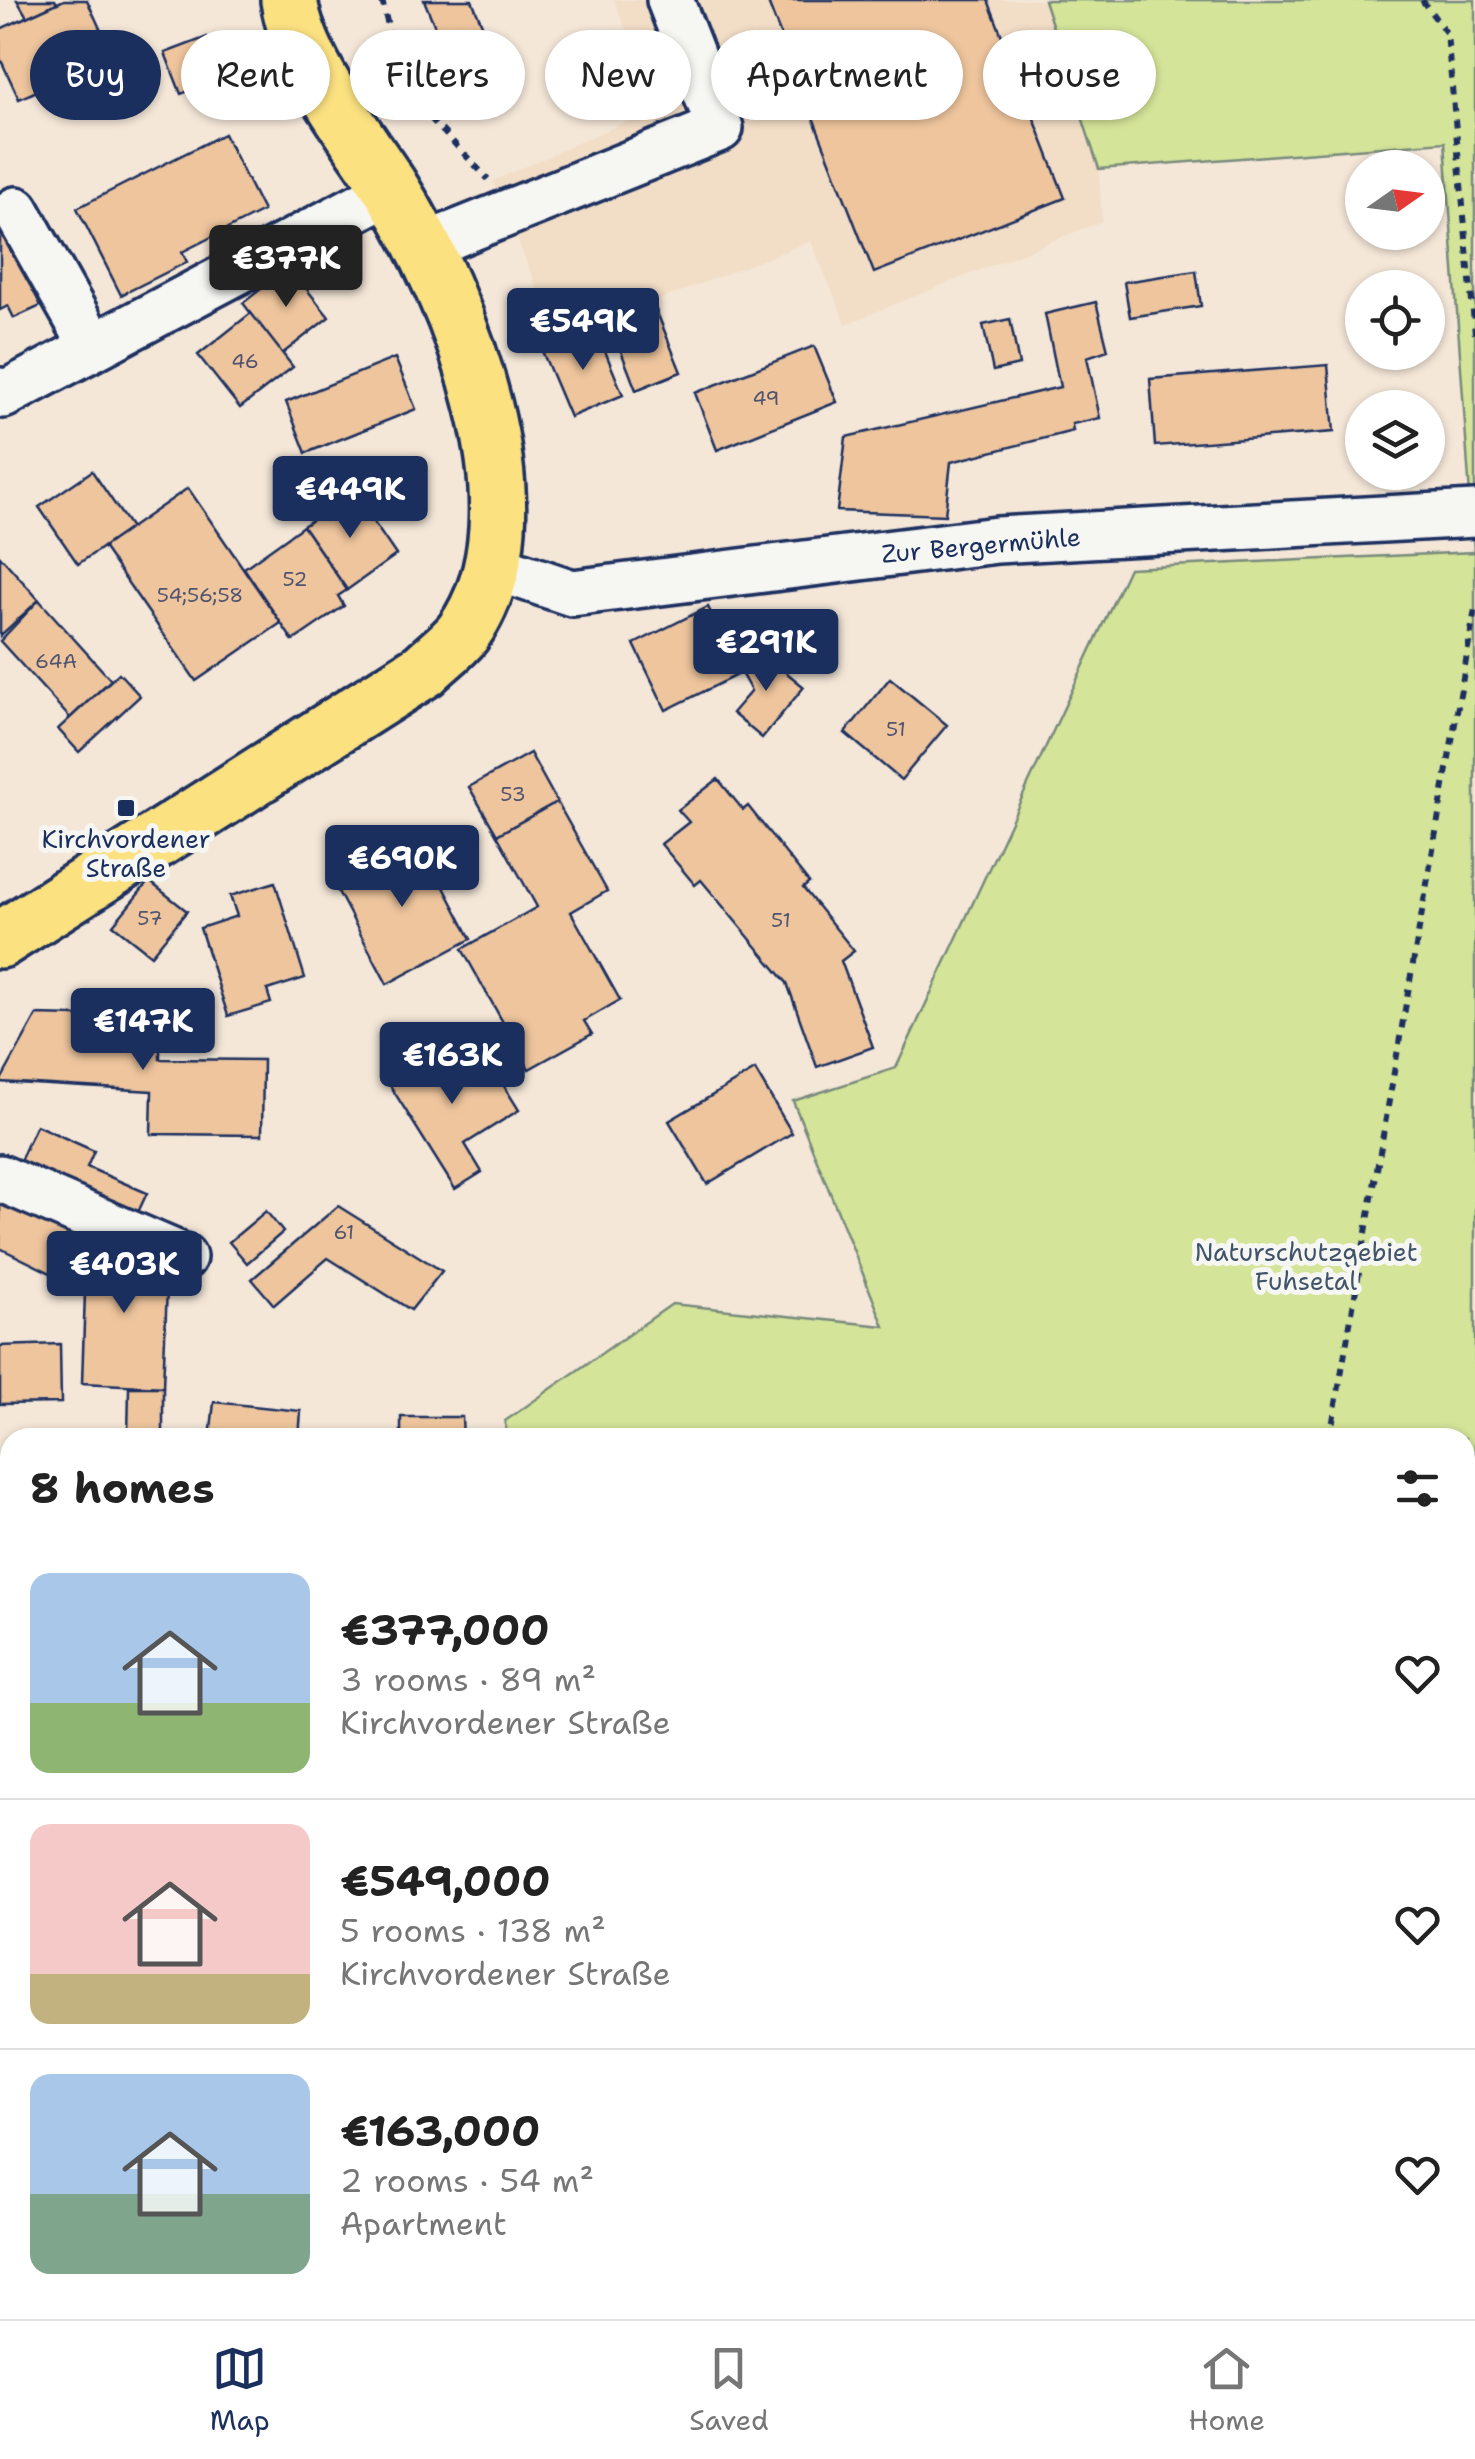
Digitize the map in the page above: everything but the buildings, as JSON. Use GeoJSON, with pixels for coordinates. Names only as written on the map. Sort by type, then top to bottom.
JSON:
{"type":"FeatureCollection","features":[{"type":"Feature","properties":{"kind":"main road"},"geometry":{"type":"LineString","coordinates":[[0,940],[424,670],[463,632],[493,566],[498,522],[484,407],[464,334],[425,246],[323,84],[291,16],[289,0]]}},
{"type":"Feature","properties":{"kind":"street"},"geometry":{"type":"LineString","coordinates":[[425,246],[720,128],[670,0]]}},
{"type":"Feature","properties":{"kind":"street"},"geometry":{"type":"LineString","coordinates":[[0,391],[2,396],[391,190]]}},
{"type":"Feature","properties":{"kind":"street"},"geometry":{"type":"LineString","coordinates":[[16,210],[92,345]]}},
{"type":"Feature","properties":{"kind":"street","name":"Zur Bergermühle"},"geometry":{"type":"LineString","coordinates":[[493,566],[572,592],[997,540],[1475,514]]}},
{"type":"Feature","properties":{"kind":"street"},"geometry":{"type":"LineString","coordinates":[[0,1178],[183,1257]]}},
{"type":"Feature","properties":{"kind":"path"},"geometry":{"type":"LineString","coordinates":[[382,0],[387,22],[433,120],[517,208]]}},
{"type":"Feature","properties":{"kind":"path"},"geometry":{"type":"LineString","coordinates":[[1422,0],[1447,34],[1475,334]]}},
{"type":"Feature","properties":{"kind":"path"},"geometry":{"type":"LineString","coordinates":[[1332,1428],[1475,609]]}},
{"type":"Feature","properties":{"kind":"shaded area"},"geometry":{"type":"Polygon","coordinates":[[[614,0],[1044,0],[1054,30],[983,30],[983,120],[1083,120],[1099,169],[1102,221],[846,324],[811,241],[558,339],[493,181],[629,120],[691,120],[691,30],[626,30],[614,0]]]}},
{"type":"Feature","properties":{"kind":"green space","name":"Naturschutzgebiet Fuhsetal"},"geometry":{"type":"Polygon","coordinates":[[[1044,0],[1475,0],[1475,1428],[505,1428],[505,1421],[672,1304],[884,1326],[793,1101],[896,1068],[1129,568],[1474,552],[1445,142],[1099,169],[1083,120],[1156,120],[1156,30],[1054,30],[1044,0]]]}},
{"type":"Feature","properties":{"kind":"place","name":"Kirchvordener Straße"},"geometry":{"type":"Point","coordinates":[126,808]}}]}
